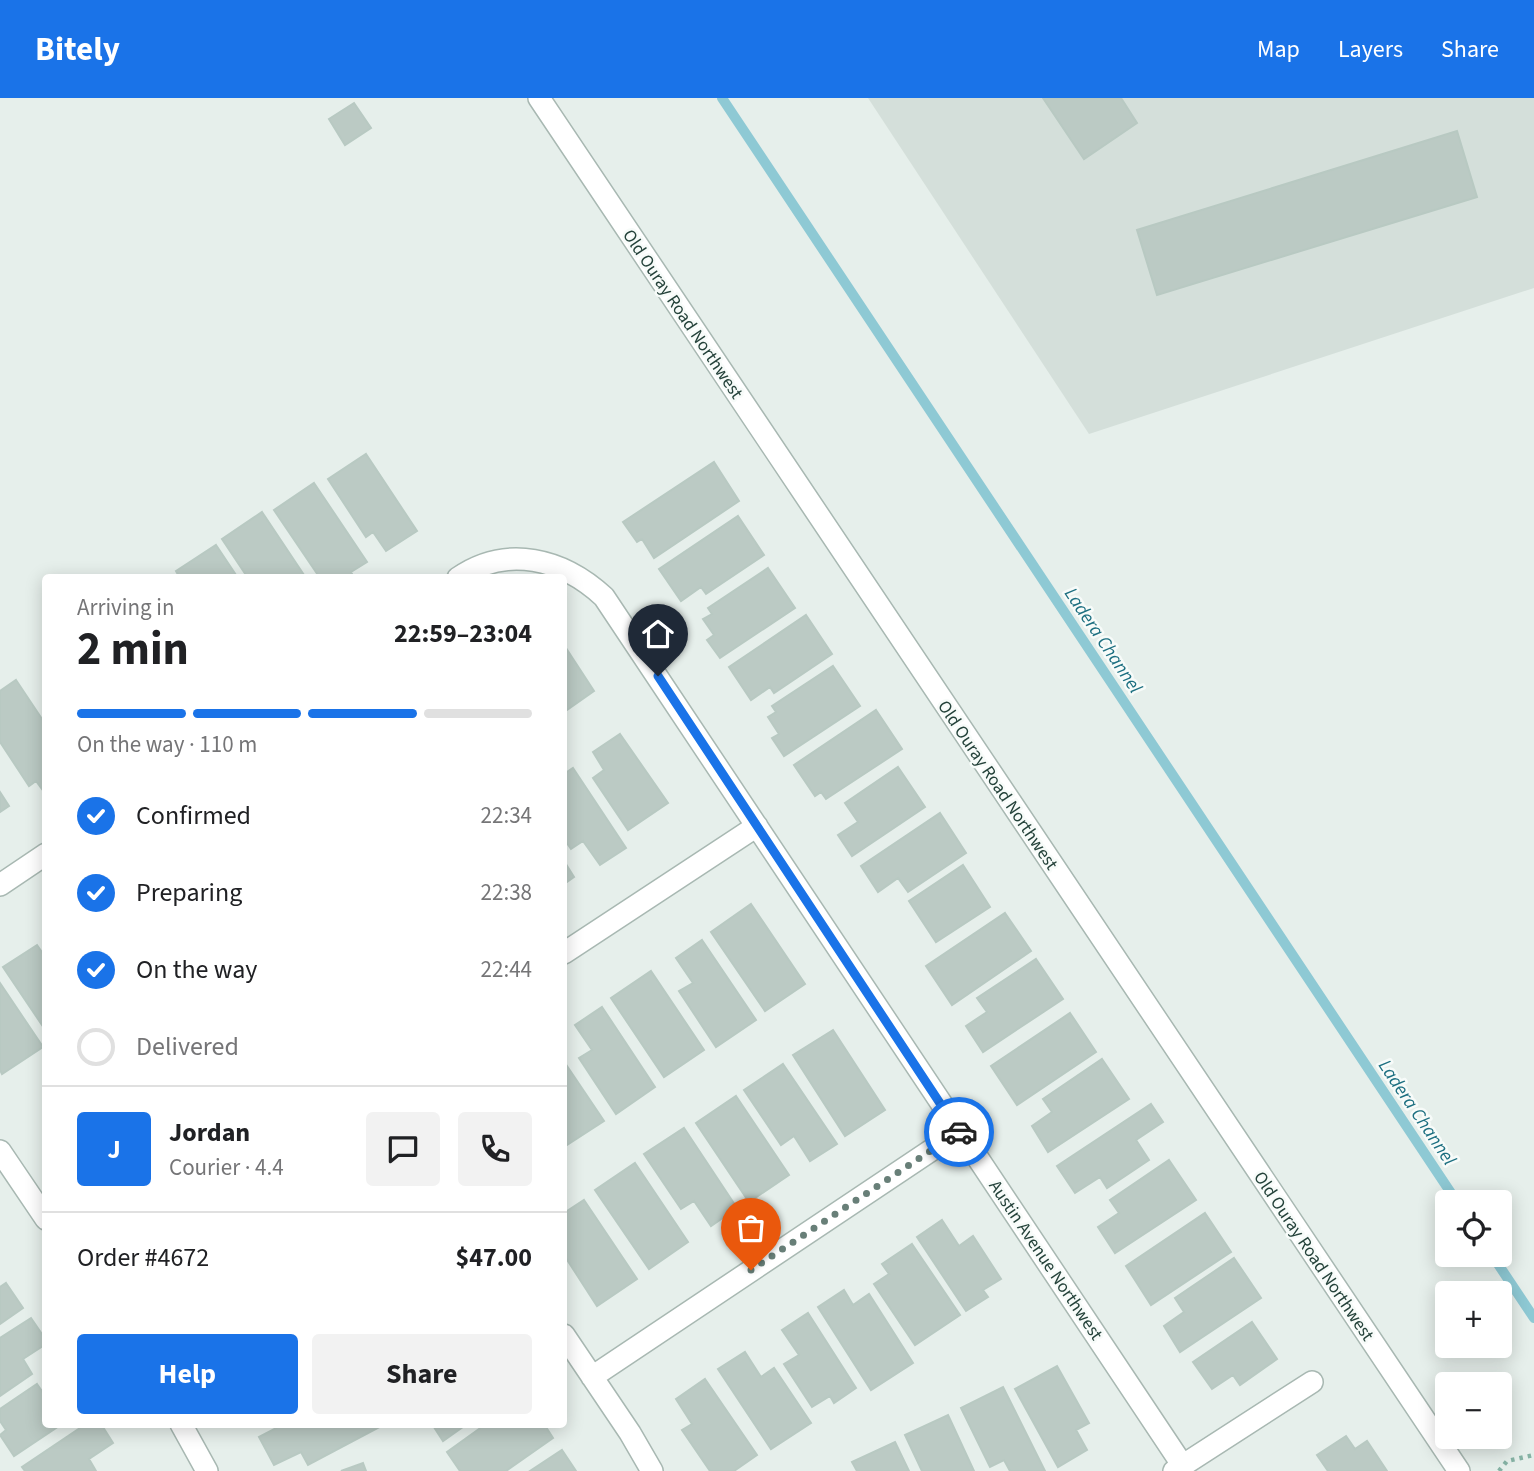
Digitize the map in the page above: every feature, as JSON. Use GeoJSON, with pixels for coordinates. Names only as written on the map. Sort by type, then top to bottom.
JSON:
{"type":"FeatureCollection","features":[{"type":"Feature","properties":{"kind":"street","name":"Old Ouray Road Northwest"},"geometry":{"type":"LineString","coordinates":[[539,98],[1459,1471]]}},
{"type":"Feature","properties":{"kind":"street","name":"Austin Avenue Northwest"},"geometry":{"type":"LineString","coordinates":[[466,574],[487,563],[511,559],[534,560],[557,565],[575,573],[604,597],[960,1131],[1179,1469]]}},
{"type":"Feature","properties":{"kind":"street"},"geometry":{"type":"LineString","coordinates":[[567,951],[757,825]]}},
{"type":"Feature","properties":{"kind":"street"},"geometry":{"type":"LineString","coordinates":[[0,885],[42,857]]}},
{"type":"Feature","properties":{"kind":"street"},"geometry":{"type":"LineString","coordinates":[[592,1377],[960,1131]]}},
{"type":"Feature","properties":{"kind":"street"},"geometry":{"type":"LineString","coordinates":[[0,1150],[42,1213]]}},
{"type":"Feature","properties":{"kind":"street"},"geometry":{"type":"LineString","coordinates":[[567,1340],[652,1471]]}},
{"type":"Feature","properties":{"kind":"street"},"geometry":{"type":"LineString","coordinates":[[1179,1469],[1312,1382]]}},
{"type":"Feature","properties":{"kind":"street"},"geometry":{"type":"LineString","coordinates":[[183,1428],[207,1471]]}},
{"type":"Feature","properties":{"kind":"path"},"geometry":{"type":"LineString","coordinates":[[1499,1471],[1507,1461],[1534,1455]]}},
{"type":"Feature","properties":{"kind":"shaded area"},"geometry":{"type":"Polygon","coordinates":[[[868,98],[1534,98],[1534,288],[1089,434],[868,98]]]}},
{"type":"Feature","properties":{"kind":"building"},"geometry":{"type":"Polygon","coordinates":[[[1043,98],[1121,98],[1137,123],[1084,159],[1043,98]]]}},
{"type":"Feature","properties":{"kind":"building"},"geometry":{"type":"Polygon","coordinates":[[[354,103],[371,128],[345,145],[329,119],[354,103]]]}},
{"type":"Feature","properties":{"kind":"building"},"geometry":{"type":"Polygon","coordinates":[[[1457,131],[1477,197],[1157,295],[1137,230],[1457,131]]]}},
{"type":"Feature","properties":{"kind":"building"},"geometry":{"type":"Polygon","coordinates":[[[366,454],[417,531],[386,551],[373,532],[366,537],[328,479],[366,454]]]}},
{"type":"Feature","properties":{"kind":"building"},"geometry":{"type":"Polygon","coordinates":[[[714,462],[739,501],[654,558],[642,539],[637,542],[623,522],[714,462]]]}},
{"type":"Feature","properties":{"kind":"building"},"geometry":{"type":"Polygon","coordinates":[[[314,483],[367,562],[351,572],[352,574],[317,574],[274,510],[314,483]]]}},
{"type":"Feature","properties":{"kind":"building"},"geometry":{"type":"Polygon","coordinates":[[[262,512],[303,574],[245,574],[222,539],[262,512]]]}},
{"type":"Feature","properties":{"kind":"building"},"geometry":{"type":"Polygon","coordinates":[[[738,516],[764,555],[706,594],[701,587],[681,601],[659,569],[738,516]]]}},
{"type":"Feature","properties":{"kind":"building"},"geometry":{"type":"Polygon","coordinates":[[[216,545],[235,574],[178,574],[176,571],[216,545]]]}},
{"type":"Feature","properties":{"kind":"building"},"geometry":{"type":"Polygon","coordinates":[[[768,568],[795,608],[720,658],[707,640],[714,635],[703,619],[712,614],[708,608],[768,568]]]}},
{"type":"Feature","properties":{"kind":"building"},"geometry":{"type":"Polygon","coordinates":[[[806,615],[832,654],[774,693],[770,687],[751,700],[729,667],[806,615]]]}},
{"type":"Feature","properties":{"kind":"building"},"geometry":{"type":"Polygon","coordinates":[[[567,650],[594,691],[567,710],[567,650]]]}},
{"type":"Feature","properties":{"kind":"building"},"geometry":{"type":"Polygon","coordinates":[[[833,666],[860,706],[784,756],[772,738],[779,734],[768,717],[776,712],[772,706],[833,666]]]}},
{"type":"Feature","properties":{"kind":"building"},"geometry":{"type":"Polygon","coordinates":[[[16,680],[42,719],[42,789],[36,781],[29,786],[0,742],[0,691],[16,680]]]}},
{"type":"Feature","properties":{"kind":"building"},"geometry":{"type":"Polygon","coordinates":[[[876,710],[902,749],[826,799],[821,792],[815,796],[794,765],[876,710]]]}},
{"type":"Feature","properties":{"kind":"building"},"geometry":{"type":"Polygon","coordinates":[[[620,734],[668,803],[628,830],[593,778],[604,770],[593,752],[620,734]]]}},
{"type":"Feature","properties":{"kind":"building"},"geometry":{"type":"Polygon","coordinates":[[[898,767],[925,807],[852,856],[838,835],[858,822],[845,803],[898,767]]]}},
{"type":"Feature","properties":{"kind":"building"},"geometry":{"type":"Polygon","coordinates":[[[573,768],[626,848],[600,865],[583,841],[571,849],[567,843],[567,772],[573,768]]]}},
{"type":"Feature","properties":{"kind":"building"},"geometry":{"type":"Polygon","coordinates":[[[0,792],[9,806],[0,812],[0,792]]]}},
{"type":"Feature","properties":{"kind":"building"},"geometry":{"type":"Polygon","coordinates":[[[940,813],[966,853],[908,892],[898,878],[878,892],[861,866],[940,813]]]}},
{"type":"Feature","properties":{"kind":"building"},"geometry":{"type":"Polygon","coordinates":[[[963,865],[990,907],[936,942],[909,901],[963,865]]]}},
{"type":"Feature","properties":{"kind":"building"},"geometry":{"type":"Polygon","coordinates":[[[567,866],[574,877],[567,882],[567,866]]]}},
{"type":"Feature","properties":{"kind":"building"},"geometry":{"type":"Polygon","coordinates":[[[751,904],[805,984],[765,1011],[711,932],[751,904]]]}},
{"type":"Feature","properties":{"kind":"building"},"geometry":{"type":"Polygon","coordinates":[[[1005,913],[1031,951],[952,1005],[926,966],[1005,913]]]}},
{"type":"Feature","properties":{"kind":"building"},"geometry":{"type":"Polygon","coordinates":[[[702,940],[756,1020],[716,1047],[679,991],[693,983],[676,958],[702,940]]]}},
{"type":"Feature","properties":{"kind":"building"},"geometry":{"type":"Polygon","coordinates":[[[37,945],[42,952],[42,1025],[3,967],[37,945]]]}},
{"type":"Feature","properties":{"kind":"building"},"geometry":{"type":"Polygon","coordinates":[[[1036,959],[1063,999],[983,1052],[966,1026],[987,1012],[977,998],[1036,959]]]}},
{"type":"Feature","properties":{"kind":"building"},"geometry":{"type":"Polygon","coordinates":[[[651,971],[704,1050],[664,1077],[611,998],[651,971]]]}},
{"type":"Feature","properties":{"kind":"building"},"geometry":{"type":"Polygon","coordinates":[[[0,983],[42,1048],[2,1074],[0,983]]]}},
{"type":"Feature","properties":{"kind":"building"},"geometry":{"type":"Polygon","coordinates":[[[602,1007],[655,1087],[616,1114],[579,1058],[592,1050],[575,1025],[602,1007]]]}},
{"type":"Feature","properties":{"kind":"building"},"geometry":{"type":"Polygon","coordinates":[[[1070,1013],[1096,1052],[1017,1105],[991,1066],[1070,1013]]]}},
{"type":"Feature","properties":{"kind":"building"},"geometry":{"type":"Polygon","coordinates":[[[833,1030],[885,1110],[845,1136],[793,1055],[833,1030]]]}},
{"type":"Feature","properties":{"kind":"building"},"geometry":{"type":"Polygon","coordinates":[[[1102,1059],[1129,1099],[1048,1152],[1032,1126],[1052,1112],[1043,1099],[1102,1059]]]}},
{"type":"Feature","properties":{"kind":"building"},"geometry":{"type":"Polygon","coordinates":[[[783,1064],[837,1144],[810,1161],[794,1136],[781,1145],[744,1090],[783,1064]]]}},
{"type":"Feature","properties":{"kind":"building"},"geometry":{"type":"Polygon","coordinates":[[[567,1066],[604,1121],[567,1145],[567,1066]]]}},
{"type":"Feature","properties":{"kind":"building"},"geometry":{"type":"Polygon","coordinates":[[[736,1096],[789,1175],[749,1202],[696,1123],[736,1096]]]}},
{"type":"Feature","properties":{"kind":"building"},"geometry":{"type":"Polygon","coordinates":[[[1151,1104],[1163,1122],[1136,1140],[1149,1160],[1107,1188],[1100,1177],[1075,1193],[1057,1166],[1151,1104]]]}},
{"type":"Feature","properties":{"kind":"building"},"geometry":{"type":"Polygon","coordinates":[[[684,1128],[737,1208],[711,1226],[694,1201],[681,1209],[644,1154],[684,1128]]]}},
{"type":"Feature","properties":{"kind":"building"},"geometry":{"type":"Polygon","coordinates":[[[1169,1160],[1196,1200],[1115,1253],[1098,1227],[1119,1213],[1110,1200],[1169,1160]]]}},
{"type":"Feature","properties":{"kind":"building"},"geometry":{"type":"Polygon","coordinates":[[[635,1163],[688,1242],[649,1269],[595,1190],[635,1163]]]}},
{"type":"Feature","properties":{"kind":"building"},"geometry":{"type":"Polygon","coordinates":[[[584,1200],[637,1279],[597,1306],[567,1260],[567,1211],[584,1200]]]}},
{"type":"Feature","properties":{"kind":"building"},"geometry":{"type":"Polygon","coordinates":[[[1205,1213],[1231,1252],[1151,1305],[1126,1266],[1205,1213]]]}},
{"type":"Feature","properties":{"kind":"building"},"geometry":{"type":"Polygon","coordinates":[[[942,1220],[959,1246],[973,1236],[1001,1279],[983,1290],[988,1297],[966,1311],[917,1237],[942,1220]]]}},
{"type":"Feature","properties":{"kind":"building"},"geometry":{"type":"Polygon","coordinates":[[[912,1244],[960,1315],[915,1345],[874,1284],[889,1274],[882,1264],[912,1244]]]}},
{"type":"Feature","properties":{"kind":"building"},"geometry":{"type":"Polygon","coordinates":[[[1234,1258],[1261,1298],[1180,1352],[1164,1326],[1184,1312],[1175,1298],[1234,1258]]]}},
{"type":"Feature","properties":{"kind":"building"},"geometry":{"type":"Polygon","coordinates":[[[6,1283],[23,1308],[0,1324],[0,1287],[6,1283]]]}},
{"type":"Feature","properties":{"kind":"building"},"geometry":{"type":"Polygon","coordinates":[[[844,1290],[853,1305],[869,1294],[913,1363],[871,1390],[818,1307],[844,1290]]]}},
{"type":"Feature","properties":{"kind":"building"},"geometry":{"type":"Polygon","coordinates":[[[808,1313],[856,1388],[834,1403],[830,1396],[812,1407],[784,1364],[799,1355],[782,1330],[808,1313]]]}},
{"type":"Feature","properties":{"kind":"building"},"geometry":{"type":"Polygon","coordinates":[[[31,1318],[42,1334],[42,1347],[23,1359],[32,1374],[0,1396],[0,1338],[31,1318]]]}},
{"type":"Feature","properties":{"kind":"building"},"geometry":{"type":"Polygon","coordinates":[[[1252,1322],[1277,1359],[1240,1385],[1233,1375],[1212,1389],[1193,1362],[1252,1322]]]}},
{"type":"Feature","properties":{"kind":"building"},"geometry":{"type":"Polygon","coordinates":[[[745,1352],[761,1377],[774,1368],[811,1423],[771,1449],[718,1369],[745,1352]]]}},
{"type":"Feature","properties":{"kind":"building"},"geometry":{"type":"Polygon","coordinates":[[[1057,1366],[1089,1423],[1076,1430],[1087,1450],[1058,1467],[1015,1389],[1057,1366]]]}},
{"type":"Feature","properties":{"kind":"building"},"geometry":{"type":"Polygon","coordinates":[[[705,1379],[757,1455],[734,1471],[710,1471],[682,1430],[692,1424],[676,1399],[705,1379]]]}},
{"type":"Feature","properties":{"kind":"building"},"geometry":{"type":"Polygon","coordinates":[[[37,1384],[42,1391],[42,1428],[56,1428],[14,1456],[0,1435],[6,1430],[0,1421],[0,1409],[37,1384]]]}},
{"type":"Feature","properties":{"kind":"building"},"geometry":{"type":"Polygon","coordinates":[[[1003,1387],[1045,1471],[1010,1471],[1004,1460],[990,1467],[961,1408],[1003,1387]]]}},
{"type":"Feature","properties":{"kind":"building"},"geometry":{"type":"Polygon","coordinates":[[[948,1415],[974,1471],[922,1471],[905,1435],[948,1415]]]}},
{"type":"Feature","properties":{"kind":"building"},"geometry":{"type":"Polygon","coordinates":[[[80,1428],[104,1428],[113,1443],[89,1459],[96,1471],[25,1471],[22,1467],[80,1428]]]}},
{"type":"Feature","properties":{"kind":"building"},"geometry":{"type":"Polygon","coordinates":[[[276,1428],[377,1428],[308,1465],[301,1452],[274,1465],[259,1437],[276,1428]]]}},
{"type":"Feature","properties":{"kind":"building"},"geometry":{"type":"Polygon","coordinates":[[[435,1428],[461,1428],[443,1441],[435,1428]]]}},
{"type":"Feature","properties":{"kind":"building"},"geometry":{"type":"Polygon","coordinates":[[[480,1428],[547,1428],[553,1438],[506,1471],[460,1471],[447,1452],[480,1428]]]}},
{"type":"Feature","properties":{"kind":"building"},"geometry":{"type":"Polygon","coordinates":[[[1346,1436],[1355,1449],[1367,1441],[1387,1471],[1328,1471],[1317,1455],[1346,1436]]]}},
{"type":"Feature","properties":{"kind":"building"},"geometry":{"type":"Polygon","coordinates":[[[895,1442],[909,1471],[857,1471],[852,1462],[895,1442]]]}},
{"type":"Feature","properties":{"kind":"building"},"geometry":{"type":"Polygon","coordinates":[[[562,1450],[576,1471],[530,1471],[562,1450]]]}},
{"type":"Feature","properties":{"kind":"building"},"geometry":{"type":"Polygon","coordinates":[[[363,1463],[366,1471],[341,1471],[363,1463]]]}},
{"type":"Feature","properties":{"kind":"waterway","name":"Ladera Channel"},"geometry":{"type":"LineString","coordinates":[[722,98],[1449,1190]]}},
{"type":"Feature","properties":{"kind":"waterway","name":"Ladera Channel"},"geometry":{"type":"LineString","coordinates":[[1500,1267],[1534,1318]]}},
{"type":"Feature","properties":{"kind":"way so far"},"geometry":{"type":"LineString","coordinates":[[751,1270],[959,1132]]}},
{"type":"Feature","properties":{"kind":"route"},"geometry":{"type":"LineString","coordinates":[[658,676],[959,1132]]}}]}
